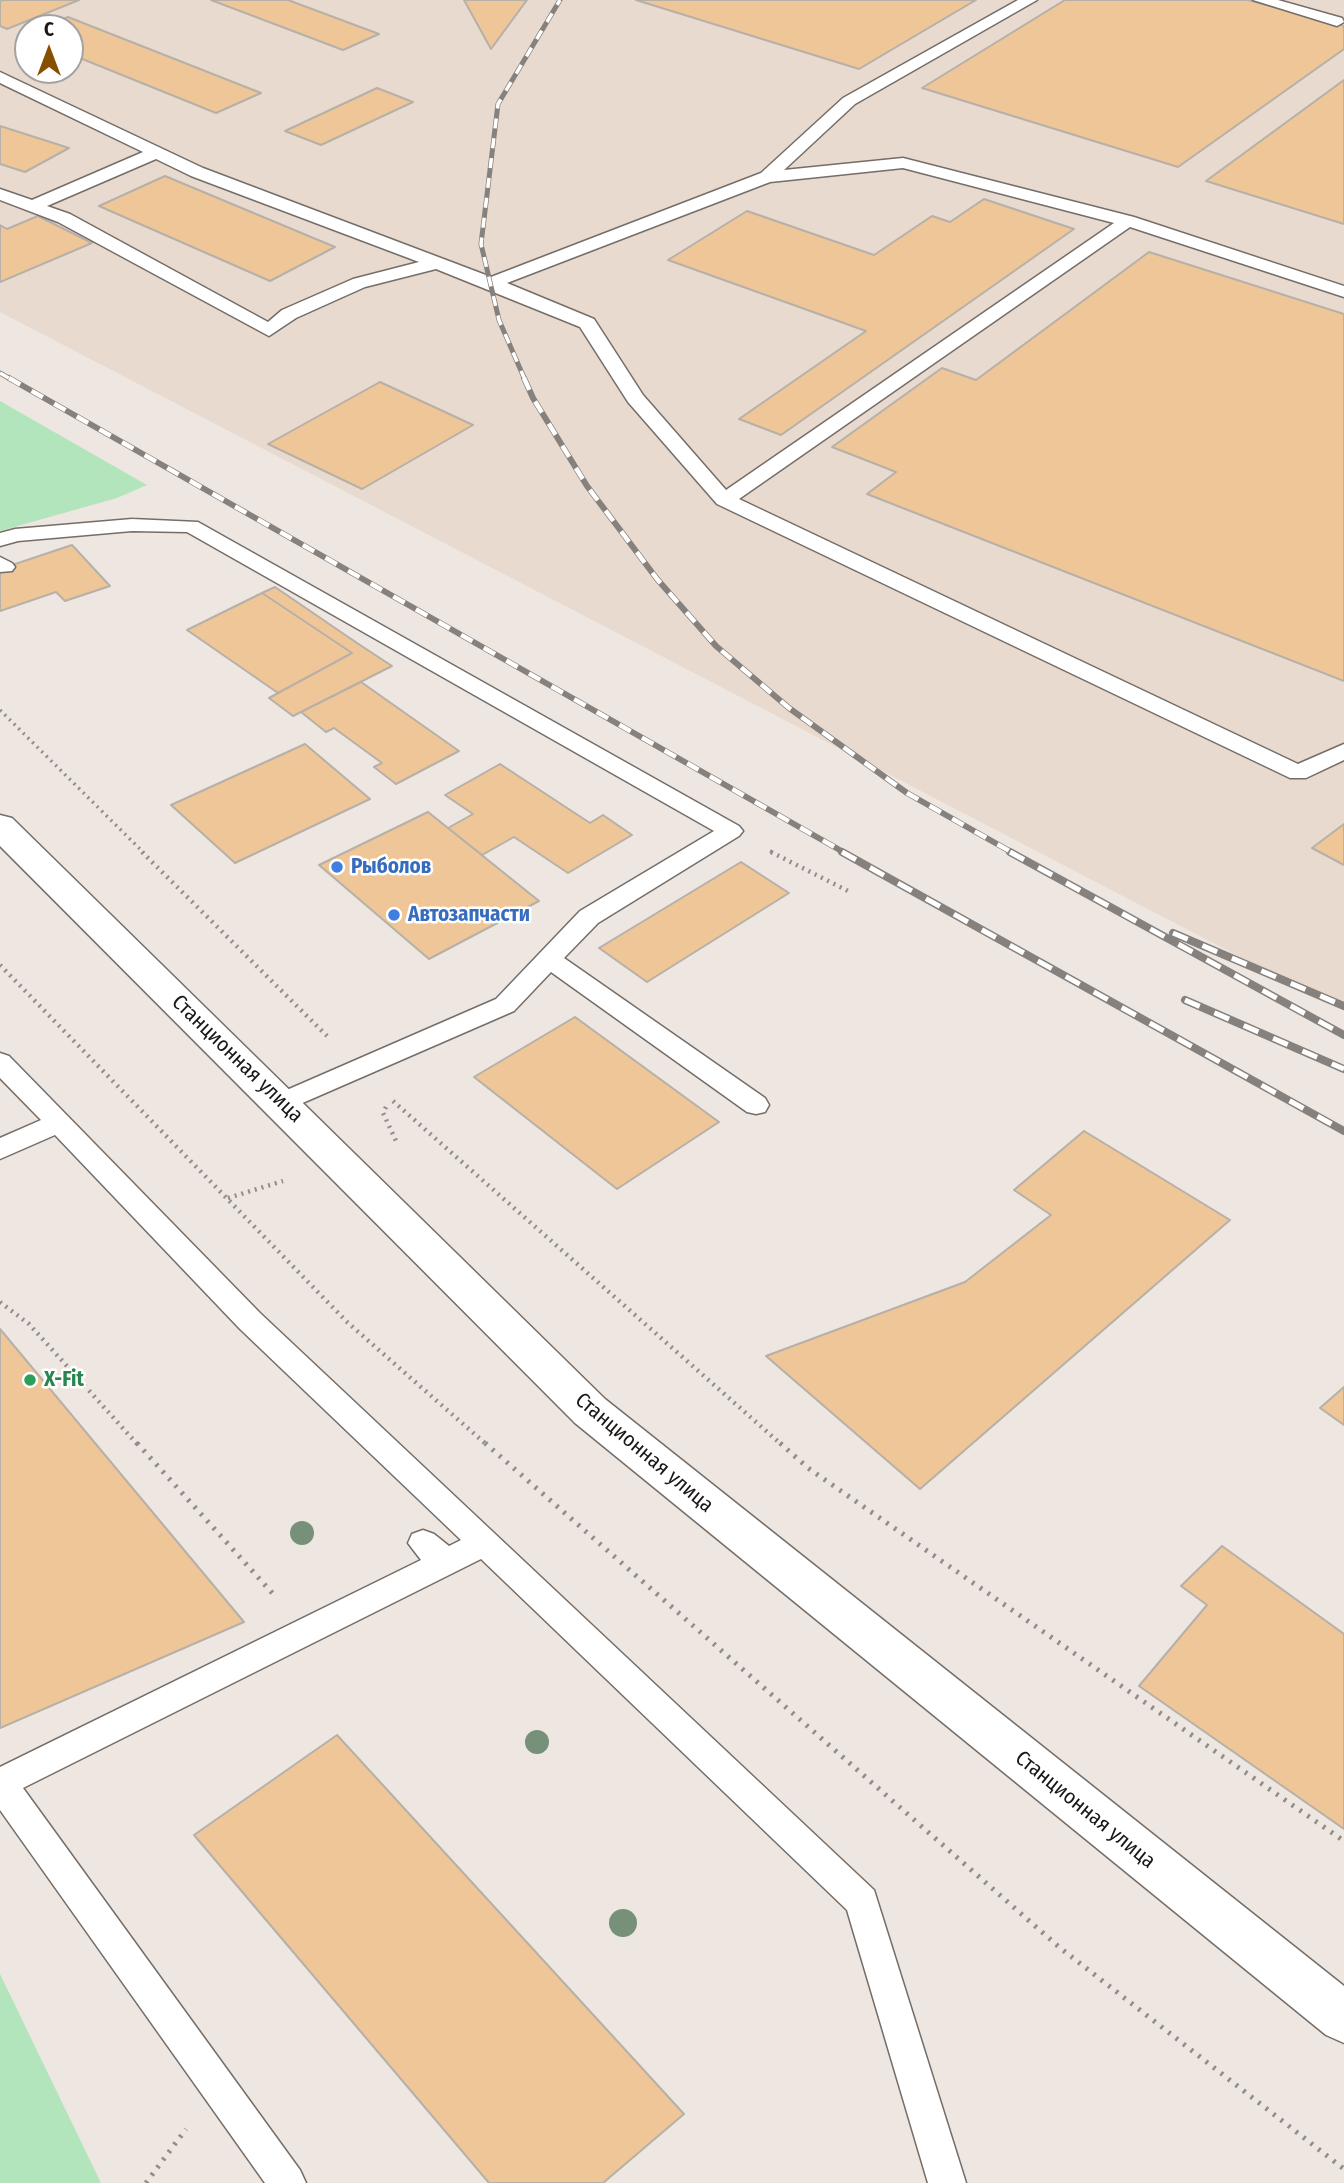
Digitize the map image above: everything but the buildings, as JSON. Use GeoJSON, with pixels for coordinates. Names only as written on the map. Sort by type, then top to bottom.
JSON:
{"type":"FeatureCollection","features":[{"type":"Feature","properties":{"kind":"street","name":"Станционная улица"},"geometry":{"type":"LineString","coordinates":[[0,826],[282,1102],[590,1411],[1344,2018]]}},
{"type":"Feature","properties":{"kind":"lane"},"geometry":{"type":"LineString","coordinates":[[767,177],[849,101],[1029,0]]}},
{"type":"Feature","properties":{"kind":"lane"},"geometry":{"type":"LineString","coordinates":[[1261,0],[1337,20]]}},
{"type":"Feature","properties":{"kind":"lane"},"geometry":{"type":"LineString","coordinates":[[0,77],[197,172],[491,283],[587,323],[635,398],[724,500],[1298,773],[1344,751]]}},
{"type":"Feature","properties":{"kind":"lane"},"geometry":{"type":"LineString","coordinates":[[32,206],[156,153]]}},
{"type":"Feature","properties":{"kind":"lane"},"geometry":{"type":"LineString","coordinates":[[491,283],[767,177],[903,163],[1128,221],[1344,292]]}},
{"type":"Feature","properties":{"kind":"lane"},"geometry":{"type":"LineString","coordinates":[[0,194],[64,218],[269,330],[289,314],[359,283],[437,263]]}},
{"type":"Feature","properties":{"kind":"lane"},"geometry":{"type":"LineString","coordinates":[[724,500],[1128,221]]}},
{"type":"Feature","properties":{"kind":"lane"},"geometry":{"type":"LineString","coordinates":[[0,540],[15,535],[132,525],[191,526],[731,831],[589,917],[505,1005],[282,1102]]}},
{"type":"Feature","properties":{"kind":"lane"},"geometry":{"type":"LineString","coordinates":[[549,959],[756,1105]]}},
{"type":"Feature","properties":{"kind":"lane"},"geometry":{"type":"LineString","coordinates":[[0,1062],[250,1321],[862,1901],[947,2183]]}},
{"type":"Feature","properties":{"kind":"lane"},"geometry":{"type":"LineString","coordinates":[[0,1149],[59,1123]]}},
{"type":"Feature","properties":{"kind":"lane"},"geometry":{"type":"LineString","coordinates":[[288,2183],[0,1783],[435,1553],[484,1543]]}},
{"type":"Feature","properties":{"kind":"path"},"geometry":{"type":"LineString","coordinates":[[0,710],[360,1069],[808,1468],[1344,1841]]}},
{"type":"Feature","properties":{"kind":"path"},"geometry":{"type":"LineString","coordinates":[[731,831],[850,892]]}},
{"type":"Feature","properties":{"kind":"path"},"geometry":{"type":"LineString","coordinates":[[0,965],[347,1322],[1059,1947],[1344,2169]]}},
{"type":"Feature","properties":{"kind":"path"},"geometry":{"type":"LineString","coordinates":[[0,1302],[29,1324],[278,1600]]}},
{"type":"Feature","properties":{"kind":"path"},"geometry":{"type":"LineString","coordinates":[[146,2183],[217,2086]]}},
{"type":"Feature","properties":{"kind":"shaded area"},"geometry":{"type":"Polygon","coordinates":[[[0,0],[1344,0],[1344,1011],[0,312],[0,0]]]}},
{"type":"Feature","properties":{"kind":"green space"},"geometry":{"type":"Polygon","coordinates":[[[0,401],[147,485],[117,498],[0,531],[0,401]]]}},
{"type":"Feature","properties":{"kind":"green space"},"geometry":{"type":"Polygon","coordinates":[[[0,1974],[101,2183],[0,2183],[0,1974]]]}},
{"type":"Feature","properties":{"kind":"railway"},"geometry":{"type":"LineString","coordinates":[[525,380],[499,320],[481,244],[498,104],[560,0]]}},
{"type":"Feature","properties":{"kind":"railway"},"geometry":{"type":"LineString","coordinates":[[0,373],[12,380]]}},
{"type":"Feature","properties":{"kind":"railway"},"geometry":{"type":"LineString","coordinates":[[9,378],[845,853]]}},
{"type":"Feature","properties":{"kind":"railway"},"geometry":{"type":"LineString","coordinates":[[524,378],[533,398],[587,486],[657,579],[716,646],[789,708],[907,793],[1013,853]]}},
{"type":"Feature","properties":{"kind":"railway"},"geometry":{"type":"LineString","coordinates":[[842,852],[1344,1131]]}},
{"type":"Feature","properties":{"kind":"railway"},"geometry":{"type":"LineString","coordinates":[[1010,852],[1344,1035]]}},
{"type":"Feature","properties":{"kind":"railway"},"geometry":{"type":"LineString","coordinates":[[1173,933],[1344,1006]]}},
{"type":"Feature","properties":{"kind":"railway"},"geometry":{"type":"LineString","coordinates":[[1185,1000],[1344,1069]]}},
{"type":"Feature","properties":{"kind":"place","name":"Рыболов"},"geometry":{"type":"Point","coordinates":[337,867]}},
{"type":"Feature","properties":{"kind":"place","name":"Автозапчасти"},"geometry":{"type":"Point","coordinates":[394,915]}},
{"type":"Feature","properties":{"kind":"place","name":"X-Fit"},"geometry":{"type":"Point","coordinates":[30,1380]}}]}
